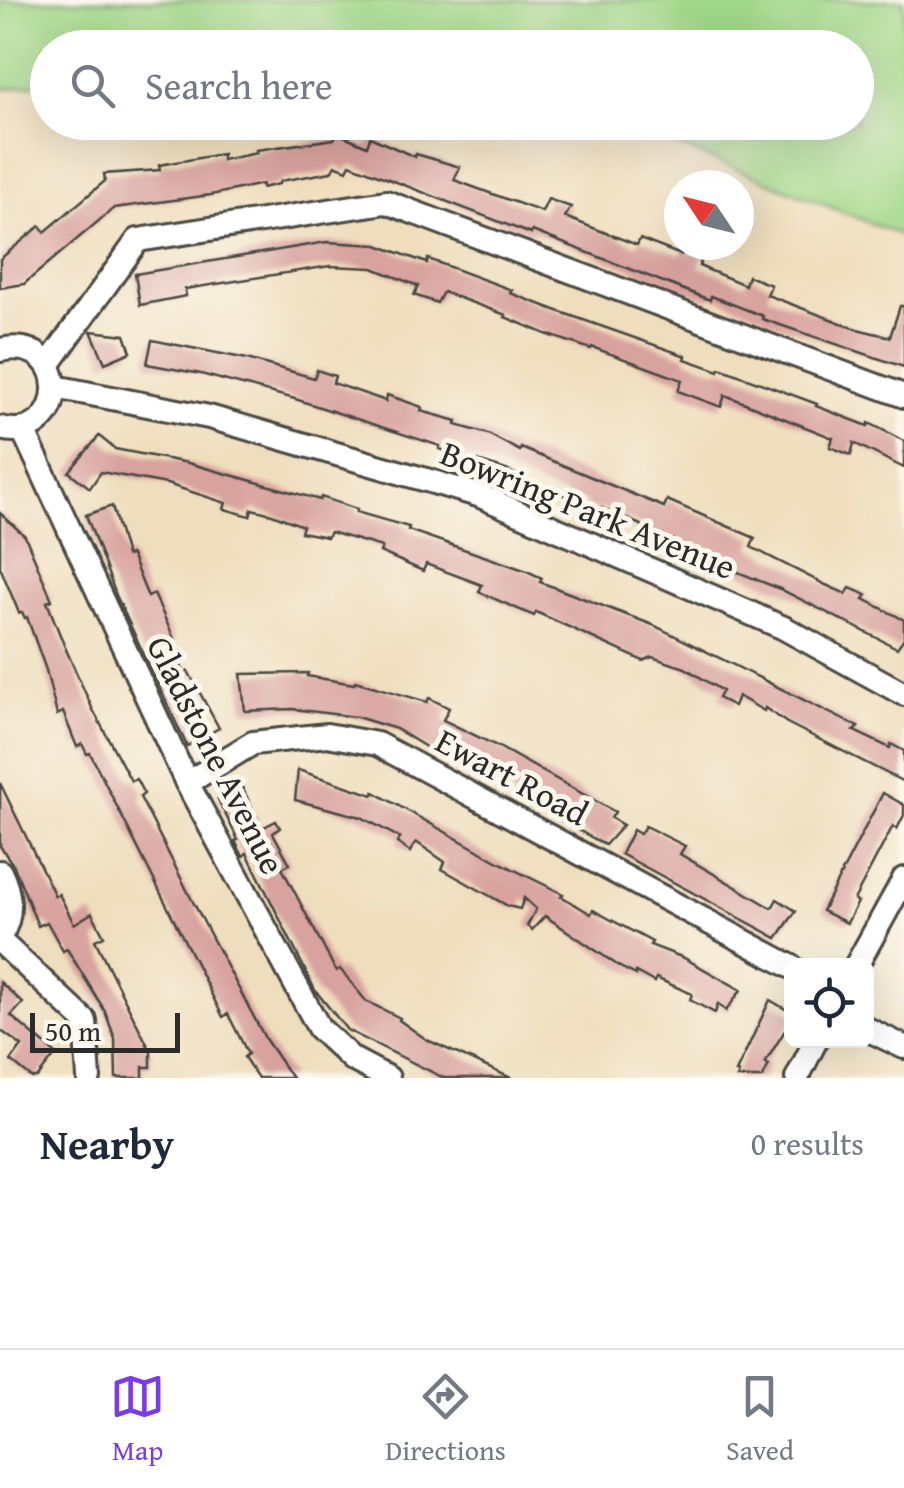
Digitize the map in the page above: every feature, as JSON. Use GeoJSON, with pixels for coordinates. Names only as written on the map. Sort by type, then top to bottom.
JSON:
{"type":"FeatureCollection","features":[{"type":"Feature","properties":{"kind":"street"},"geometry":{"type":"LineString","coordinates":[[11,429],[44,418],[52,406],[52,376],[138,240],[386,202],[904,396]]}},
{"type":"Feature","properties":{"kind":"street","name":"Bowring Park Avenue"},"geometry":{"type":"LineString","coordinates":[[0,350],[31,351],[52,376],[209,417],[478,496],[784,628],[904,694]]}},
{"type":"Feature","properties":{"kind":"street","name":"Gladstone Avenue"},"geometry":{"type":"LineString","coordinates":[[11,429],[187,782],[319,1028],[352,1059],[388,1078]]}},
{"type":"Feature","properties":{"kind":"street","name":"Ewart Road"},"geometry":{"type":"LineString","coordinates":[[187,782],[253,743],[327,735],[377,744],[784,963]]}},
{"type":"Feature","properties":{"kind":"street"},"geometry":{"type":"LineString","coordinates":[[0,872],[10,892],[6,926],[0,938],[85,1021],[89,1078]]}},
{"type":"Feature","properties":{"kind":"street"},"geometry":{"type":"LineString","coordinates":[[860,958],[904,879]]}},
{"type":"Feature","properties":{"kind":"street"},"geometry":{"type":"LineString","coordinates":[[874,1032],[904,1047]]}},
{"type":"Feature","properties":{"kind":"street"},"geometry":{"type":"LineString","coordinates":[[796,1078],[812,1048]]}},
{"type":"Feature","properties":{"kind":"green space"},"geometry":{"type":"Polygon","coordinates":[[[0,0],[904,0],[904,237],[754,176],[754,170],[739,170],[665,140],[874,140],[874,30],[30,30],[30,85],[0,90],[0,0]]]}},
{"type":"Feature","properties":{"kind":"building"},"geometry":{"type":"Polygon","coordinates":[[[327,140],[353,140],[367,146],[369,140],[377,140],[415,157],[416,154],[460,167],[454,180],[542,212],[548,199],[571,207],[565,217],[637,245],[640,239],[664,248],[664,260],[701,260],[699,266],[745,285],[748,276],[771,285],[767,295],[857,329],[890,337],[900,306],[904,306],[904,367],[762,319],[763,316],[711,296],[710,300],[350,164],[347,170],[335,165],[331,172],[262,188],[262,184],[114,208],[24,284],[0,288],[0,259],[40,226],[45,232],[105,181],[104,174],[160,170],[159,165],[222,154],[222,160],[257,153],[256,150],[327,140]]]}},
{"type":"Feature","properties":{"kind":"building"},"geometry":{"type":"Polygon","coordinates":[[[327,242],[377,245],[427,263],[428,259],[555,310],[686,356],[685,359],[719,371],[720,368],[868,426],[869,423],[904,441],[904,468],[854,443],[851,455],[830,447],[833,438],[725,395],[721,407],[678,391],[682,380],[546,334],[443,292],[437,303],[414,295],[418,286],[373,268],[330,266],[185,289],[186,296],[140,305],[135,274],[327,242]]]}},
{"type":"Feature","properties":{"kind":"building"},"geometry":{"type":"Polygon","coordinates":[[[91,331],[125,335],[131,352],[105,363],[91,331]]]}},
{"type":"Feature","properties":{"kind":"building"},"geometry":{"type":"Polygon","coordinates":[[[152,340],[247,359],[314,378],[317,370],[335,376],[333,383],[386,401],[387,395],[422,407],[421,411],[457,421],[456,425],[488,434],[520,451],[521,448],[664,507],[667,500],[755,538],[751,547],[826,585],[846,594],[850,588],[867,595],[864,599],[904,620],[904,638],[897,648],[643,526],[602,508],[598,512],[586,506],[587,502],[439,449],[440,446],[295,399],[147,364],[152,340]]]}},
{"type":"Feature","properties":{"kind":"building"},"geometry":{"type":"Polygon","coordinates":[[[99,436],[115,449],[188,463],[357,509],[356,512],[409,527],[408,530],[527,571],[542,578],[540,582],[653,625],[858,727],[854,731],[904,751],[904,782],[765,708],[764,711],[738,696],[734,706],[718,698],[722,691],[685,668],[652,657],[643,661],[536,612],[534,616],[479,592],[482,585],[426,564],[423,571],[380,552],[382,547],[330,532],[327,537],[301,532],[303,526],[272,514],[252,509],[250,516],[224,509],[226,503],[167,484],[101,472],[90,488],[69,472],[99,436]]]}},
{"type":"Feature","properties":{"kind":"building"},"geometry":{"type":"Polygon","coordinates":[[[112,506],[126,556],[131,555],[148,597],[154,594],[175,641],[169,644],[219,728],[187,746],[116,595],[86,515],[112,506]]]}},
{"type":"Feature","properties":{"kind":"building"},"geometry":{"type":"Polygon","coordinates":[[[0,513],[25,536],[52,600],[47,602],[92,708],[131,781],[136,779],[144,794],[140,797],[191,898],[266,1040],[292,1078],[258,1078],[244,1057],[248,1054],[228,1014],[223,1017],[90,753],[82,744],[77,747],[63,712],[57,715],[27,617],[19,613],[0,567],[0,513]]]}},
{"type":"Feature","properties":{"kind":"building"},"geometry":{"type":"Polygon","coordinates":[[[308,673],[307,676],[354,684],[355,681],[427,702],[429,698],[449,708],[443,720],[615,812],[611,818],[623,825],[605,845],[396,729],[357,717],[293,709],[245,711],[241,674],[308,673]]]}},
{"type":"Feature","properties":{"kind":"building"},"geometry":{"type":"Polygon","coordinates":[[[298,770],[373,795],[374,792],[563,894],[591,914],[593,910],[652,942],[650,945],[684,958],[741,990],[726,1011],[718,1004],[715,1013],[690,1000],[692,994],[620,967],[545,916],[532,930],[527,926],[536,909],[524,898],[520,909],[508,906],[442,869],[445,862],[416,842],[410,852],[397,843],[400,838],[361,817],[295,800],[298,770]]]}},
{"type":"Feature","properties":{"kind":"building"},"geometry":{"type":"Polygon","coordinates":[[[0,783],[55,896],[59,894],[74,924],[92,913],[104,936],[95,940],[151,1052],[151,1067],[143,1067],[143,1078],[116,1078],[115,1039],[105,1011],[47,922],[38,926],[14,866],[0,846],[0,783]]]}},
{"type":"Feature","properties":{"kind":"building"},"geometry":{"type":"Polygon","coordinates":[[[242,787],[262,828],[276,821],[280,828],[273,833],[290,864],[282,868],[336,971],[340,969],[366,1001],[400,1018],[427,1040],[511,1078],[444,1078],[347,1030],[315,990],[247,853],[243,856],[235,841],[238,840],[218,799],[242,787]]]}},
{"type":"Feature","properties":{"kind":"building"},"geometry":{"type":"Polygon","coordinates":[[[883,793],[904,805],[904,815],[897,829],[893,826],[854,900],[858,902],[847,923],[822,911],[883,793]]]}},
{"type":"Feature","properties":{"kind":"building"},"geometry":{"type":"Polygon","coordinates":[[[645,826],[685,846],[680,854],[772,908],[777,899],[796,911],[777,938],[621,854],[633,830],[640,834],[645,826]]]}},
{"type":"Feature","properties":{"kind":"building"},"geometry":{"type":"Polygon","coordinates":[[[0,982],[23,1003],[11,1016],[56,1054],[37,1078],[11,1061],[22,1046],[0,1030],[0,982]]]}},
{"type":"Feature","properties":{"kind":"building"},"geometry":{"type":"Polygon","coordinates":[[[770,1000],[784,1008],[784,1032],[765,1063],[769,1065],[762,1078],[737,1078],[736,1072],[770,1000]]]}}]}
